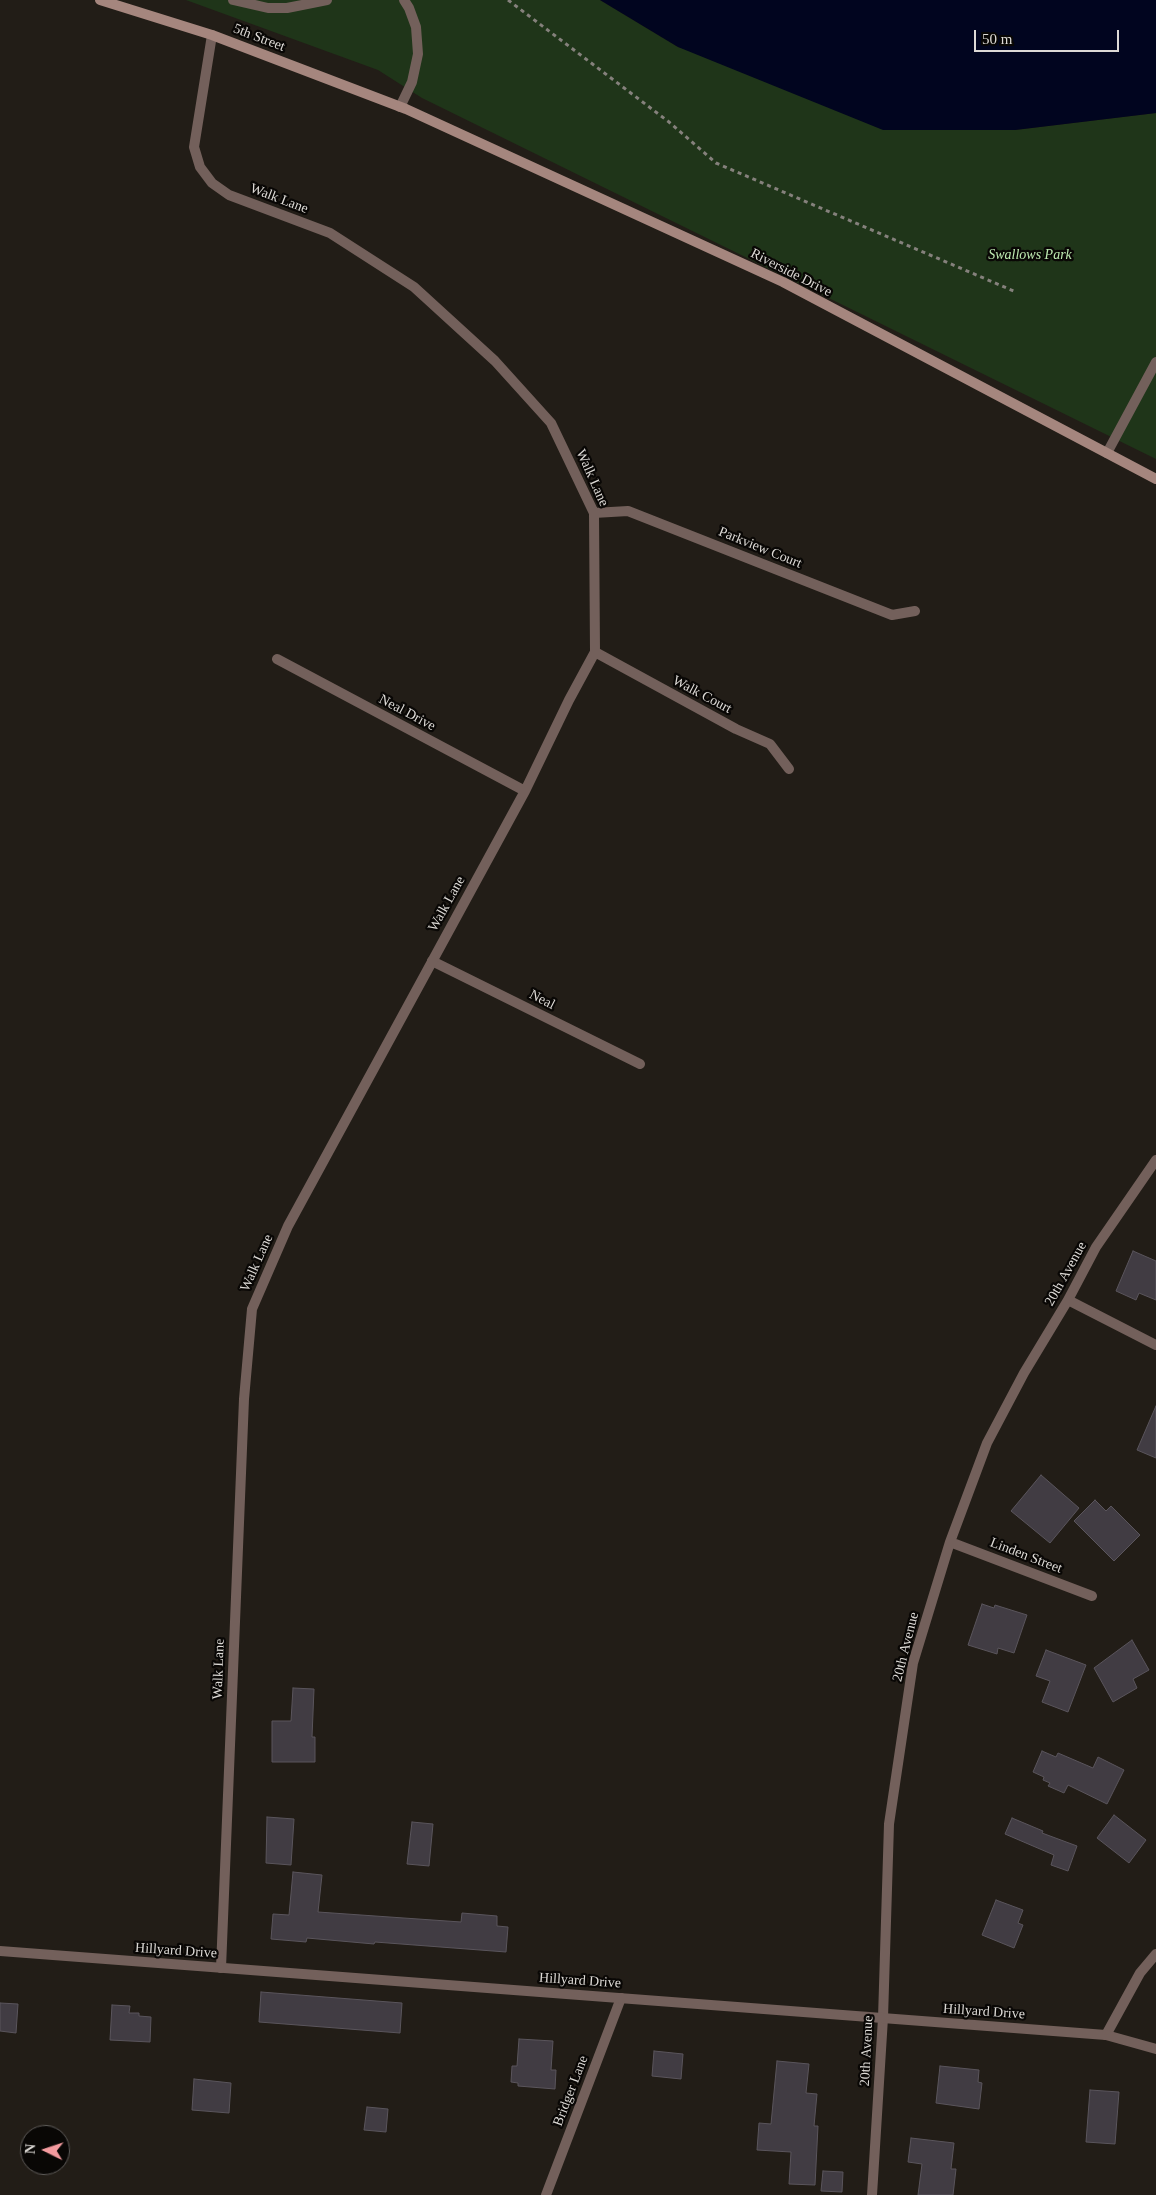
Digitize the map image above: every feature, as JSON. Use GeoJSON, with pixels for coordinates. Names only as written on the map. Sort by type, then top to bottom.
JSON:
{"type":"FeatureCollection","features":[{"type":"Feature","properties":{"kind":"main road","name":"5th Street"},"geometry":{"type":"LineString","coordinates":[[100,0],[212,34],[403,108]]}},
{"type":"Feature","properties":{"kind":"main road","name":"Riverside Drive"},"geometry":{"type":"LineString","coordinates":[[403,108],[783,282],[1156,479]]}},
{"type":"Feature","properties":{"kind":"street"},"geometry":{"type":"LineString","coordinates":[[233,0],[268,8],[287,8],[327,0]]}},
{"type":"Feature","properties":{"kind":"street"},"geometry":{"type":"LineString","coordinates":[[403,108],[412,82],[418,54],[416,27],[410,8],[404,0]]}},
{"type":"Feature","properties":{"kind":"street","name":"Walk Lane"},"geometry":{"type":"LineString","coordinates":[[212,34],[194,147],[196,157],[205,175],[212,183],[229,195],[330,233],[414,287],[495,361],[551,423],[594,513],[595,652],[524,791],[288,1226],[252,1309],[244,1399],[221,1968]]}},
{"type":"Feature","properties":{"kind":"street"},"geometry":{"type":"LineString","coordinates":[[1107,453],[1156,362]]}},
{"type":"Feature","properties":{"kind":"street","name":"Parkview Court"},"geometry":{"type":"LineString","coordinates":[[594,513],[628,511],[892,615],[915,611]]}},
{"type":"Feature","properties":{"kind":"street","name":"Walk Court"},"geometry":{"type":"LineString","coordinates":[[595,652],[736,729],[770,744],[789,769]]}},
{"type":"Feature","properties":{"kind":"street","name":"Neal Drive"},"geometry":{"type":"LineString","coordinates":[[277,659],[524,791]]}},
{"type":"Feature","properties":{"kind":"street","name":"Neal"},"geometry":{"type":"LineString","coordinates":[[432,961],[640,1064]]}},
{"type":"Feature","properties":{"kind":"street","name":"20th Avenue"},"geometry":{"type":"LineString","coordinates":[[872,2195],[883,2018],[889,1824],[913,1663],[950,1542],[987,1443],[1024,1373],[1068,1300],[1096,1247],[1156,1160]]}},
{"type":"Feature","properties":{"kind":"street"},"geometry":{"type":"LineString","coordinates":[[1068,1300],[1156,1345]]}},
{"type":"Feature","properties":{"kind":"street","name":"Linden Street"},"geometry":{"type":"LineString","coordinates":[[950,1542],[1092,1596]]}},
{"type":"Feature","properties":{"kind":"street","name":"Hillyard Drive"},"geometry":{"type":"LineString","coordinates":[[0,1951],[1106,2035],[1156,2049]]}},
{"type":"Feature","properties":{"kind":"street"},"geometry":{"type":"LineString","coordinates":[[1106,2035],[1140,1974],[1156,1954]]}},
{"type":"Feature","properties":{"kind":"street","name":"Bridger Lane"},"geometry":{"type":"LineString","coordinates":[[546,2195],[621,1998]]}},
{"type":"Feature","properties":{"kind":"path"},"geometry":{"type":"LineString","coordinates":[[508,0],[669,122],[716,163],[1016,292]]}},
{"type":"Feature","properties":{"kind":"green space","name":"Swallows Park"},"geometry":{"type":"Polygon","coordinates":[[[186,0],[600,0],[678,47],[1015,130],[1156,113],[1156,459],[422,98],[378,70],[186,0]]]}},
{"type":"Feature","properties":{"kind":"water"},"geometry":{"type":"Polygon","coordinates":[[[600,0],[1156,0],[1156,113],[1015,130],[883,130],[678,47],[600,0]]]}},
{"type":"Feature","properties":{"kind":"building"},"geometry":{"type":"Polygon","coordinates":[[[1133,1251],[1156,1261],[1156,1300],[1139,1293],[1136,1300],[1116,1291],[1133,1251]]]}},
{"type":"Feature","properties":{"kind":"building"},"geometry":{"type":"Polygon","coordinates":[[[1156,1406],[1156,1458],[1137,1450],[1156,1406]]]}},
{"type":"Feature","properties":{"kind":"building"},"geometry":{"type":"Polygon","coordinates":[[[1041,1475],[1079,1508],[1050,1543],[1011,1511],[1041,1475]]]}},
{"type":"Feature","properties":{"kind":"building"},"geometry":{"type":"Polygon","coordinates":[[[1095,1500],[1106,1511],[1111,1506],[1140,1535],[1114,1561],[1074,1521],[1095,1500]]]}},
{"type":"Feature","properties":{"kind":"building"},"geometry":{"type":"Polygon","coordinates":[[[982,1604],[994,1608],[995,1605],[1027,1615],[1014,1653],[998,1648],[997,1654],[968,1645],[982,1604]]]}},
{"type":"Feature","properties":{"kind":"building"},"geometry":{"type":"Polygon","coordinates":[[[1132,1640],[1149,1670],[1133,1679],[1137,1688],[1113,1702],[1094,1668],[1132,1640]]]}},
{"type":"Feature","properties":{"kind":"building"},"geometry":{"type":"Polygon","coordinates":[[[1046,1650],[1086,1665],[1068,1712],[1042,1702],[1050,1681],[1036,1676],[1046,1650]]]}},
{"type":"Feature","properties":{"kind":"building"},"geometry":{"type":"Polygon","coordinates":[[[293,1688],[314,1689],[312,1737],[315,1737],[315,1762],[272,1762],[272,1721],[291,1721],[293,1688]]]}},
{"type":"Feature","properties":{"kind":"building"},"geometry":{"type":"Polygon","coordinates":[[[1042,1751],[1056,1757],[1058,1753],[1093,1768],[1098,1757],[1124,1770],[1107,1804],[1068,1785],[1064,1793],[1048,1786],[1050,1783],[1043,1780],[1044,1777],[1033,1772],[1042,1751]]]}},
{"type":"Feature","properties":{"kind":"building"},"geometry":{"type":"Polygon","coordinates":[[[1114,1815],[1146,1840],[1129,1863],[1097,1838],[1114,1815]]]}},
{"type":"Feature","properties":{"kind":"building"},"geometry":{"type":"Polygon","coordinates":[[[267,1817],[294,1819],[291,1865],[266,1863],[267,1817]]]}},
{"type":"Feature","properties":{"kind":"building"},"geometry":{"type":"Polygon","coordinates":[[[1012,1818],[1043,1831],[1042,1833],[1077,1846],[1068,1871],[1051,1865],[1054,1855],[1005,1834],[1012,1818]]]}},
{"type":"Feature","properties":{"kind":"building"},"geometry":{"type":"Polygon","coordinates":[[[412,1822],[433,1824],[429,1866],[407,1864],[412,1822]]]}},
{"type":"Feature","properties":{"kind":"building"},"geometry":{"type":"Polygon","coordinates":[[[293,1872],[322,1875],[318,1912],[461,1922],[462,1913],[497,1916],[497,1926],[508,1927],[506,1952],[307,1938],[306,1942],[271,1939],[273,1914],[289,1915],[293,1872]]]}},
{"type":"Feature","properties":{"kind":"building"},"geometry":{"type":"Polygon","coordinates":[[[996,1900],[1023,1910],[1018,1923],[1023,1925],[1014,1948],[982,1935],[996,1900]]]}},
{"type":"Feature","properties":{"kind":"building"},"geometry":{"type":"Polygon","coordinates":[[[261,1992],[402,2003],[400,2033],[259,2022],[261,1992]]]}},
{"type":"Feature","properties":{"kind":"building"},"geometry":{"type":"Polygon","coordinates":[[[0,2003],[18,2004],[16,2033],[0,2031],[0,2003]]]}},
{"type":"Feature","properties":{"kind":"building"},"geometry":{"type":"Polygon","coordinates":[[[112,2005],[130,2006],[129,2013],[139,2013],[139,2016],[151,2017],[150,2042],[110,2040],[112,2005]]]}},
{"type":"Feature","properties":{"kind":"building"},"geometry":{"type":"Polygon","coordinates":[[[519,2039],[553,2041],[551,2070],[556,2070],[555,2089],[518,2086],[518,2083],[511,2082],[512,2066],[517,2066],[519,2039]]]}},
{"type":"Feature","properties":{"kind":"building"},"geometry":{"type":"Polygon","coordinates":[[[654,2051],[683,2054],[681,2079],[652,2076],[654,2051]]]}},
{"type":"Feature","properties":{"kind":"building"},"geometry":{"type":"Polygon","coordinates":[[[777,2061],[809,2064],[806,2093],[817,2094],[814,2126],[818,2126],[815,2185],[789,2184],[791,2152],[757,2150],[759,2123],[771,2124],[777,2061]]]}},
{"type":"Feature","properties":{"kind":"building"},"geometry":{"type":"Polygon","coordinates":[[[940,2066],[979,2070],[978,2082],[982,2083],[979,2109],[936,2103],[940,2066]]]}},
{"type":"Feature","properties":{"kind":"building"},"geometry":{"type":"Polygon","coordinates":[[[194,2079],[231,2083],[229,2113],[192,2110],[194,2079]]]}},
{"type":"Feature","properties":{"kind":"building"},"geometry":{"type":"Polygon","coordinates":[[[1090,2090],[1119,2092],[1115,2144],[1086,2142],[1090,2090]]]}},
{"type":"Feature","properties":{"kind":"building"},"geometry":{"type":"Polygon","coordinates":[[[367,2107],[388,2109],[386,2132],[364,2130],[367,2107]]]}},
{"type":"Feature","properties":{"kind":"building"},"geometry":{"type":"Polygon","coordinates":[[[911,2138],[954,2143],[951,2169],[956,2169],[953,2195],[918,2195],[922,2164],[908,2162],[911,2138]]]}},
{"type":"Feature","properties":{"kind":"building"},"geometry":{"type":"Polygon","coordinates":[[[823,2171],[843,2172],[842,2192],[821,2191],[823,2171]]]}}]}
